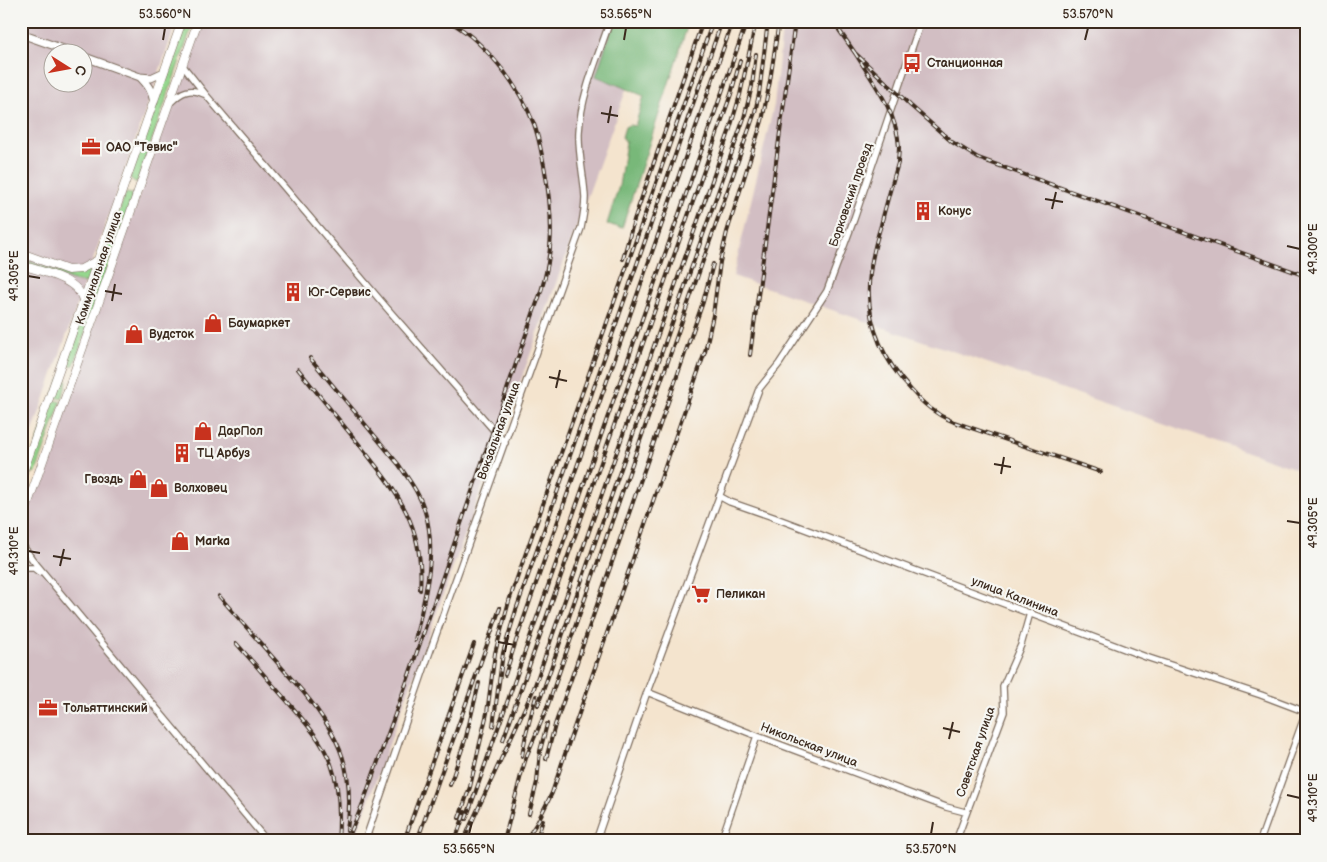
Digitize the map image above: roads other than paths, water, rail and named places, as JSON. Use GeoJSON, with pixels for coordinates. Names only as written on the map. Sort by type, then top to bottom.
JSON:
{"type":"FeatureCollection","features":[{"type":"Feature","properties":{"kind":"main road","name":"Коммунальная улица"},"geometry":{"type":"LineString","coordinates":[[21,480],[182,21]]}},
{"type":"Feature","properties":{"kind":"main road","name":"Коммунальная улица"},"geometry":{"type":"LineString","coordinates":[[21,523],[198,21]]}},
{"type":"Feature","properties":{"kind":"main road"},"geometry":{"type":"LineString","coordinates":[[124,185],[138,190]]}},
{"type":"Feature","properties":{"kind":"main road"},"geometry":{"type":"LineString","coordinates":[[21,253],[68,270],[82,269],[98,260]]}},
{"type":"Feature","properties":{"kind":"main road"},"geometry":{"type":"LineString","coordinates":[[21,265],[72,284],[81,293],[83,302]]}},
{"type":"Feature","properties":{"kind":"main road"},"geometry":{"type":"LineString","coordinates":[[60,367],[74,372]]}},
{"type":"Feature","properties":{"kind":"main road"},"geometry":{"type":"LineString","coordinates":[[26,466],[26,470],[31,475],[36,474],[40,470]]}},
{"type":"Feature","properties":{"kind":"main road"},"geometry":{"type":"LineString","coordinates":[[21,480],[29,477],[33,480],[34,485]]}},
{"type":"Feature","properties":{"kind":"street","name":"Вокзальная улица"},"geometry":{"type":"LineString","coordinates":[[365,841],[581,228],[585,199],[579,136],[582,105],[610,21]]}},
{"type":"Feature","properties":{"kind":"street","name":"Борковский проезд"},"geometry":{"type":"LineString","coordinates":[[719,496],[759,389],[779,364],[827,291],[854,219],[921,21]]}},
{"type":"Feature","properties":{"kind":"street"},"geometry":{"type":"LineString","coordinates":[[21,34],[44,42]]}},
{"type":"Feature","properties":{"kind":"street"},"geometry":{"type":"LineString","coordinates":[[92,60],[140,77],[151,78],[164,72]]}},
{"type":"Feature","properties":{"kind":"street"},"geometry":{"type":"LineString","coordinates":[[183,66],[386,307],[505,443]]}},
{"type":"Feature","properties":{"kind":"street"},"geometry":{"type":"LineString","coordinates":[[140,77],[149,86],[154,102]]}},
{"type":"Feature","properties":{"kind":"street"},"geometry":{"type":"LineString","coordinates":[[169,104],[178,95],[189,91],[206,95]]}},
{"type":"Feature","properties":{"kind":"street"},"geometry":{"type":"LineString","coordinates":[[596,841],[719,496]]}},
{"type":"Feature","properties":{"kind":"street","name":"улица Калинина"},"geometry":{"type":"LineString","coordinates":[[719,496],[730,502],[1146,657],[1306,712]]}},
{"type":"Feature","properties":{"kind":"street"},"geometry":{"type":"LineString","coordinates":[[21,543],[45,576],[267,841]]}},
{"type":"Feature","properties":{"kind":"street"},"geometry":{"type":"LineString","coordinates":[[21,568],[34,568],[45,576]]}},
{"type":"Feature","properties":{"kind":"street","name":"Советская улица"},"geometry":{"type":"LineString","coordinates":[[956,841],[1004,712],[1003,686],[1021,645],[1030,613]]}},
{"type":"Feature","properties":{"kind":"street","name":"Никольская улица"},"geometry":{"type":"LineString","coordinates":[[648,692],[757,736],[946,807],[966,812]]}},
{"type":"Feature","properties":{"kind":"street"},"geometry":{"type":"LineString","coordinates":[[1260,841],[1306,712]]}},
{"type":"Feature","properties":{"kind":"street"},"geometry":{"type":"LineString","coordinates":[[721,841],[757,736]]}},
{"type":"Feature","properties":{"kind":"railway"},"geometry":{"type":"LineString","coordinates":[[347,841],[363,803],[406,684],[541,292],[549,256],[551,239],[550,204],[539,139],[534,124],[526,106],[505,72],[466,32],[447,21]]}},
{"type":"Feature","properties":{"kind":"railway"},"geometry":{"type":"LineString","coordinates":[[623,259],[634,220],[703,21]]}},
{"type":"Feature","properties":{"kind":"railway"},"geometry":{"type":"LineString","coordinates":[[459,818],[470,787],[487,713],[495,653],[509,601],[713,21]]}},
{"type":"Feature","properties":{"kind":"railway"},"geometry":{"type":"LineString","coordinates":[[493,726],[503,653],[516,610],[722,21]]}},
{"type":"Feature","properties":{"kind":"railway"},"geometry":{"type":"LineString","coordinates":[[505,675],[733,21]]}},
{"type":"Feature","properties":{"kind":"railway"},"geometry":{"type":"LineString","coordinates":[[466,819],[747,21]]}},
{"type":"Feature","properties":{"kind":"railway"},"geometry":{"type":"LineString","coordinates":[[464,841],[534,688],[729,132],[740,95],[756,21]]}},
{"type":"Feature","properties":{"kind":"railway"},"geometry":{"type":"LineString","coordinates":[[504,841],[527,755],[545,713],[755,112],[768,21]]}},
{"type":"Feature","properties":{"kind":"railway"},"geometry":{"type":"LineString","coordinates":[[525,841],[538,821],[552,793],[705,352],[727,232],[762,121],[779,21]]}},
{"type":"Feature","properties":{"kind":"railway"},"geometry":{"type":"LineString","coordinates":[[750,355],[795,21]]}},
{"type":"Feature","properties":{"kind":"railway"},"geometry":{"type":"LineString","coordinates":[[835,21],[855,53],[952,142],[978,158],[1306,276]]}},
{"type":"Feature","properties":{"kind":"railway"},"geometry":{"type":"LineString","coordinates":[[855,53],[889,110],[894,122],[899,147],[898,163],[873,255],[869,290],[872,322],[877,337],[892,365],[920,400],[943,417],[1101,472]]}},
{"type":"Feature","properties":{"kind":"railway"},"geometry":{"type":"LineString","coordinates":[[538,705],[744,118],[752,86],[756,54]]}},
{"type":"Feature","properties":{"kind":"railway"},"geometry":{"type":"LineString","coordinates":[[503,740],[731,94],[740,61]]}},
{"type":"Feature","properties":{"kind":"railway"},"geometry":{"type":"LineString","coordinates":[[546,759],[555,725],[703,302],[713,264]]}},
{"type":"Feature","properties":{"kind":"railway"},"geometry":{"type":"LineString","coordinates":[[310,358],[399,465],[414,487],[423,505],[429,528],[430,560],[426,592],[415,640]]}},
{"type":"Feature","properties":{"kind":"railway"},"geometry":{"type":"LineString","coordinates":[[298,369],[396,493],[413,528],[418,546],[420,590]]}},
{"type":"Feature","properties":{"kind":"railway"},"geometry":{"type":"LineString","coordinates":[[219,596],[317,709],[336,741],[347,773],[349,790],[347,831]]}},
{"type":"Feature","properties":{"kind":"railway"},"geometry":{"type":"LineString","coordinates":[[417,841],[500,608]]}},
{"type":"Feature","properties":{"kind":"railway"},"geometry":{"type":"LineString","coordinates":[[236,643],[306,723],[327,755],[334,773],[338,792],[338,841]]}},
{"type":"Feature","properties":{"kind":"railway"},"geometry":{"type":"LineString","coordinates":[[404,841],[474,644]]}},
{"type":"Feature","properties":{"kind":"railway"},"geometry":{"type":"LineString","coordinates":[[450,785],[466,737],[479,683]]}},
{"type":"Feature","properties":{"kind":"railway"},"geometry":{"type":"LineString","coordinates":[[522,756],[536,696]]}},
{"type":"Feature","properties":{"kind":"railway"},"geometry":{"type":"LineString","coordinates":[[529,814],[537,782],[540,751],[547,724]]}},
{"type":"Feature","properties":{"kind":"railway"},"geometry":{"type":"LineString","coordinates":[[455,841],[465,812]]}},
{"type":"Feature","properties":{"kind":"railway"},"geometry":{"type":"LineString","coordinates":[[536,841],[543,820]]}},
{"type":"Feature","properties":{"kind":"place","name":"Станционная"},"geometry":{"type":"Point","coordinates":[912,63]}},
{"type":"Feature","properties":{"kind":"place","name":"ОАО \"Тевис\""},"geometry":{"type":"Point","coordinates":[91,147]}},
{"type":"Feature","properties":{"kind":"place","name":"Конус"},"geometry":{"type":"Point","coordinates":[923,211]}},
{"type":"Feature","properties":{"kind":"place","name":"Юг-Сервис"},"geometry":{"type":"Point","coordinates":[293,292]}},
{"type":"Feature","properties":{"kind":"place","name":"Баумаркет"},"geometry":{"type":"Point","coordinates":[213,323]}},
{"type":"Feature","properties":{"kind":"place","name":"Вудсток"},"geometry":{"type":"Point","coordinates":[134,334]}},
{"type":"Feature","properties":{"kind":"place","name":"ДарПол"},"geometry":{"type":"Point","coordinates":[203,431]}},
{"type":"Feature","properties":{"kind":"place","name":"ТЦ Арбуз"},"geometry":{"type":"Point","coordinates":[182,453]}},
{"type":"Feature","properties":{"kind":"place","name":"Гвоздь"},"geometry":{"type":"Point","coordinates":[138,479]}},
{"type":"Feature","properties":{"kind":"place","name":"Волховец"},"geometry":{"type":"Point","coordinates":[159,488]}},
{"type":"Feature","properties":{"kind":"place","name":"Marka"},"geometry":{"type":"Point","coordinates":[180,541]}},
{"type":"Feature","properties":{"kind":"place","name":"Пеликан"},"geometry":{"type":"Point","coordinates":[701,594]}},
{"type":"Feature","properties":{"kind":"place","name":"Тольяттинский"},"geometry":{"type":"Point","coordinates":[48,708]}}]}
